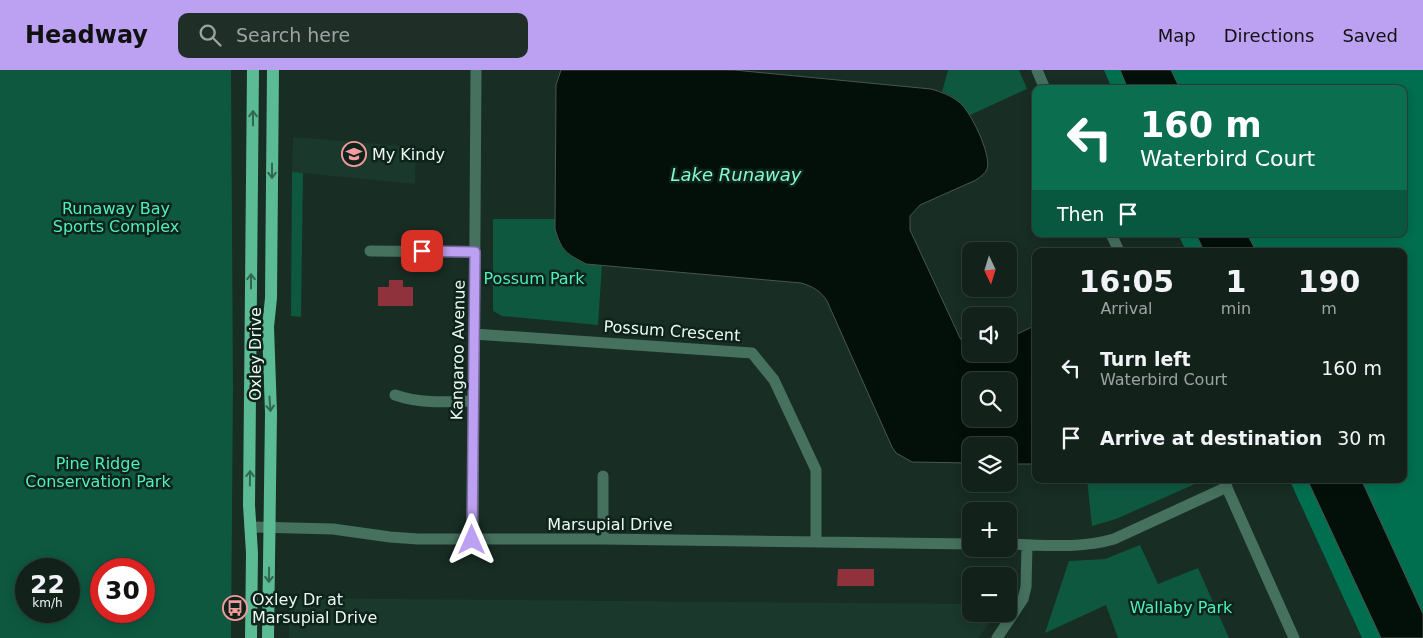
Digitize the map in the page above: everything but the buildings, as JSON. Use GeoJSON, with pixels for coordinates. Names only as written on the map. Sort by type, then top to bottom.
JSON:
{"type":"FeatureCollection","features":[{"type":"Feature","properties":{"kind":"main road","name":"Oxley Drive"},"geometry":{"type":"LineString","coordinates":[[251,638],[253,70]]}},
{"type":"Feature","properties":{"kind":"main road","name":"Oxley Drive"},"geometry":{"type":"LineString","coordinates":[[268,638],[271,413],[268,327],[271,298],[273,70]]}},
{"type":"Feature","properties":{"kind":"street","name":"Kangaroo Avenue"},"geometry":{"type":"LineString","coordinates":[[472,540],[476,70]]}},
{"type":"Feature","properties":{"kind":"street"},"geometry":{"type":"LineString","coordinates":[[1037,70],[1043,85]]}},
{"type":"Feature","properties":{"kind":"street"},"geometry":{"type":"LineString","coordinates":[[370,251],[475,252]]}},
{"type":"Feature","properties":{"kind":"street","name":"Possum Crescent"},"geometry":{"type":"LineString","coordinates":[[474,334],[752,353],[774,380],[816,470],[816,541]]}},
{"type":"Feature","properties":{"kind":"street"},"geometry":{"type":"LineString","coordinates":[[396,395],[425,402],[474,402]]}},
{"type":"Feature","properties":{"kind":"street"},"geometry":{"type":"LineString","coordinates":[[602,539],[603,476]]}},
{"type":"Feature","properties":{"kind":"street"},"geometry":{"type":"LineString","coordinates":[[1017,544],[1079,545],[1108,540],[1225,483],[1294,638]]}},
{"type":"Feature","properties":{"kind":"street","name":"Marsupial Drive"},"geometry":{"type":"LineString","coordinates":[[250,527],[333,528],[402,538],[472,540],[602,539],[962,544]]}},
{"type":"Feature","properties":{"kind":"street"},"geometry":{"type":"LineString","coordinates":[[997,638],[1022,599],[1026,586],[1027,545]]}},
{"type":"Feature","properties":{"kind":"shaded area","name":"My Kindy"},"geometry":{"type":"Polygon","coordinates":[[[293,137],[416,147],[415,184],[292,172],[293,137]]]}},
{"type":"Feature","properties":{"kind":"shaded area"},"geometry":{"type":"Polygon","coordinates":[[[289,598],[962,604],[962,622],[990,622],[978,638],[289,638],[289,598]]]}},
{"type":"Feature","properties":{"kind":"green space"},"geometry":{"type":"Polygon","coordinates":[[[0,70],[231,70],[233,387],[231,638],[0,638],[0,70]]]}},
{"type":"Feature","properties":{"kind":"green space"},"geometry":{"type":"Polygon","coordinates":[[[948,70],[1019,70],[1027,89],[970,115],[958,101],[942,92],[948,70]]]}},
{"type":"Feature","properties":{"kind":"green space"},"geometry":{"type":"Polygon","coordinates":[[[1104,70],[1120,70],[1126,85],[1110,85],[1104,70]]]}},
{"type":"Feature","properties":{"kind":"green space"},"geometry":{"type":"Polygon","coordinates":[[[1171,70],[1423,70],[1423,614],[1363,483],[1407,483],[1407,248],[1254,248],[1249,237],[1407,237],[1407,85],[1178,85],[1171,70]]]}},
{"type":"Feature","properties":{"kind":"green space"},"geometry":{"type":"Polygon","coordinates":[[[292,172],[303,173],[301,317],[291,316],[292,172]]]}},
{"type":"Feature","properties":{"kind":"green space","name":"Possum Park"},"geometry":{"type":"Polygon","coordinates":[[[493,219],[555,219],[558,239],[567,253],[582,261],[602,265],[598,325],[502,316],[493,311],[493,219]]]}},
{"type":"Feature","properties":{"kind":"green space"},"geometry":{"type":"Polygon","coordinates":[[[1179,237],[1197,237],[1203,248],[1185,248],[1179,237]]]}},
{"type":"Feature","properties":{"kind":"green space"},"geometry":{"type":"Polygon","coordinates":[[[1087,483],[1196,483],[1116,519],[1092,526],[1087,483]]]}},
{"type":"Feature","properties":{"kind":"green space"},"geometry":{"type":"Polygon","coordinates":[[[1291,483],[1309,483],[1381,638],[1362,638],[1291,483]]]}},
{"type":"Feature","properties":{"kind":"green space","name":"Wallaby Park"},"geometry":{"type":"Polygon","coordinates":[[[1140,545],[1158,584],[1198,568],[1229,638],[1118,638],[1106,605],[1045,633],[1069,561],[1105,559],[1140,545]]]}},
{"type":"Feature","properties":{"kind":"water","name":"Lake Runaway"},"geometry":{"type":"Polygon","coordinates":[[[561,70],[734,70],[931,89],[952,97],[964,107],[979,133],[988,162],[987,169],[976,180],[920,205],[910,216],[910,230],[962,341],[962,362],[1017,362],[1017,334],[1032,327],[1032,464],[1017,464],[1017,437],[962,437],[962,463],[912,462],[896,453],[827,301],[816,289],[801,283],[586,264],[569,254],[560,243],[555,229],[556,85],[561,70]]]}},
{"type":"Feature","properties":{"kind":"water"},"geometry":{"type":"Polygon","coordinates":[[[1120,70],[1171,70],[1178,85],[1126,85],[1120,70]]]}},
{"type":"Feature","properties":{"kind":"water"},"geometry":{"type":"Polygon","coordinates":[[[1197,237],[1249,237],[1254,248],[1203,248],[1197,237]]]}},
{"type":"Feature","properties":{"kind":"water"},"geometry":{"type":"Polygon","coordinates":[[[1309,483],[1363,483],[1423,614],[1423,638],[1381,638],[1309,483]]]}},
{"type":"Feature","properties":{"kind":"place","name":"My Kindy"},"geometry":{"type":"Point","coordinates":[354,154]}},
{"type":"Feature","properties":{"kind":"place","name":"Oxley Dr at Marsupial Drive"},"geometry":{"type":"Point","coordinates":[235,608]}},
{"type":"Feature","properties":{"kind":"route"},"geometry":{"type":"LineString","coordinates":[[422,251],[475,252],[472,540]]}},
{"type":"Feature","properties":{"kind":"park label","name":"Runaway Bay Sports Complex"},"geometry":{"type":"Point","coordinates":[116,217]}},
{"type":"Feature","properties":{"kind":"park label","name":"Pine Ridge Conservation Park"},"geometry":{"type":"Point","coordinates":[98,472]}}]}
